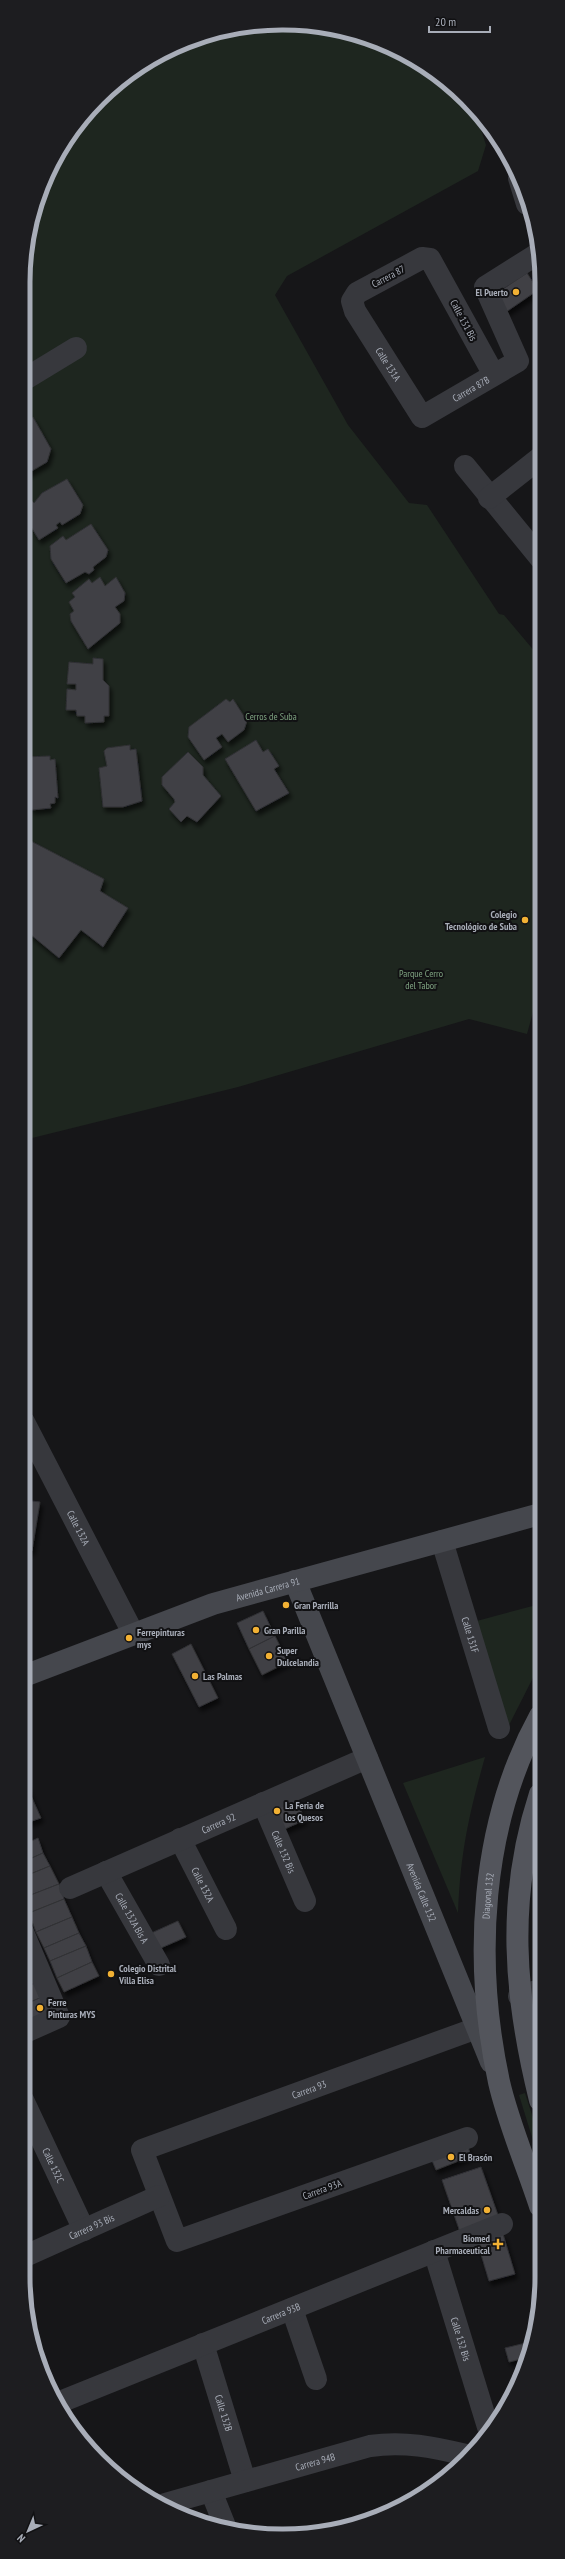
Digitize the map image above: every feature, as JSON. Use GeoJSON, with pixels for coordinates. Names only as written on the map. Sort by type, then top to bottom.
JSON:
{"type":"FeatureCollection","features":[{"type":"Feature","properties":{"kind":"main road","name":"Avenida Carrera 91"},"geometry":{"type":"LineString","coordinates":[[30,1674],[133,1633],[213,1604],[535,1515]]}},
{"type":"Feature","properties":{"kind":"main road","name":"Avenida Carrera 91"},"geometry":{"type":"LineString","coordinates":[[517,1520],[535,1521]]}},
{"type":"Feature","properties":{"kind":"main road","name":"Avenida Calle 132"},"geometry":{"type":"LineString","coordinates":[[295,1581],[500,2083],[535,2191]]}},
{"type":"Feature","properties":{"kind":"main road","name":"Diagonal 132"},"geometry":{"type":"LineString","coordinates":[[500,2083],[489,2020],[485,1953],[486,1910],[494,1846],[502,1810],[517,1766],[535,1727]]}},
{"type":"Feature","properties":{"kind":"main road"},"geometry":{"type":"LineString","coordinates":[[535,1812],[530,1829],[519,1895],[516,1942],[519,1996],[530,2061],[535,2080]]}},
{"type":"Feature","properties":{"kind":"street","name":"Carrera 87B"},"geometry":{"type":"LineString","coordinates":[[422,416],[518,361],[485,287],[533,256]]}},
{"type":"Feature","properties":{"kind":"street","name":"Carrera 87"},"geometry":{"type":"LineString","coordinates":[[355,311],[352,301],[357,293],[422,258],[430,260],[434,265]]}},
{"type":"Feature","properties":{"kind":"street","name":"Calle 131 Bis"},"geometry":{"type":"LineString","coordinates":[[434,265],[494,375]]}},
{"type":"Feature","properties":{"kind":"street","name":"Calle 131A"},"geometry":{"type":"LineString","coordinates":[[355,311],[422,416]]}},
{"type":"Feature","properties":{"kind":"street"},"geometry":{"type":"LineString","coordinates":[[30,376],[76,348]]}},
{"type":"Feature","properties":{"kind":"street"},"geometry":{"type":"LineString","coordinates":[[489,498],[535,462]]}},
{"type":"Feature","properties":{"kind":"street"},"geometry":{"type":"LineString","coordinates":[[465,466],[489,498],[535,552]]}},
{"type":"Feature","properties":{"kind":"street","name":"Calle 132A"},"geometry":{"type":"LineString","coordinates":[[30,1434],[133,1633]]}},
{"type":"Feature","properties":{"kind":"street","name":"Calle 131F"},"geometry":{"type":"LineString","coordinates":[[442,1541],[499,1728]]}},
{"type":"Feature","properties":{"kind":"street","name":"Carrera 92"},"geometry":{"type":"LineString","coordinates":[[70,1888],[367,1758]]}},
{"type":"Feature","properties":{"kind":"street","name":"Calle 132 Bis"},"geometry":{"type":"LineString","coordinates":[[263,1803],[305,1901]]}},
{"type":"Feature","properties":{"kind":"street","name":"Calle 132A"},"geometry":{"type":"LineString","coordinates":[[180,1839],[226,1929]]}},
{"type":"Feature","properties":{"kind":"street","name":"Calle 132A Bis A"},"geometry":{"type":"LineString","coordinates":[[106,1872],[159,1965]]}},
{"type":"Feature","properties":{"kind":"street"},"geometry":{"type":"LineString","coordinates":[[30,1949],[59,2017],[30,2030]]}},
{"type":"Feature","properties":{"kind":"street"},"geometry":{"type":"LineString","coordinates":[[519,1996],[535,1991]]}},
{"type":"Feature","properties":{"kind":"street","name":"Carrera 93"},"geometry":{"type":"LineString","coordinates":[[159,2196],[142,2150],[477,2028]]}},
{"type":"Feature","properties":{"kind":"street","name":"Calle 132C"},"geometry":{"type":"LineString","coordinates":[[30,2115],[84,2230]]}},
{"type":"Feature","properties":{"kind":"street","name":"Carrera 93A"},"geometry":{"type":"LineString","coordinates":[[159,2196],[177,2241],[467,2138]]}},
{"type":"Feature","properties":{"kind":"street","name":"Carrera 93 Bis"},"geometry":{"type":"LineString","coordinates":[[30,2254],[159,2196]]}},
{"type":"Feature","properties":{"kind":"street","name":"Carrera 93B"},"geometry":{"type":"LineString","coordinates":[[63,2401],[502,2224]]}},
{"type":"Feature","properties":{"kind":"street","name":"Calle 132 Bis"},"geometry":{"type":"LineString","coordinates":[[434,2251],[487,2424]]}},
{"type":"Feature","properties":{"kind":"street"},"geometry":{"type":"LineString","coordinates":[[292,2308],[316,2379]]}},
{"type":"Feature","properties":{"kind":"street","name":"Calle 132B"},"geometry":{"type":"LineString","coordinates":[[203,2344],[245,2481]]}},
{"type":"Feature","properties":{"kind":"street","name":"Carrera 94B"},"geometry":{"type":"LineString","coordinates":[[170,2503],[341,2453],[393,2443],[413,2443],[462,2454]]}},
{"type":"Feature","properties":{"kind":"street"},"geometry":{"type":"LineString","coordinates":[[211,2491],[223,2522]]}},
{"type":"Feature","properties":{"kind":"green space","name":"Cerros de Suba"},"geometry":{"type":"Polygon","coordinates":[[[282,30],[315,32],[364,43],[409,64],[436,82],[461,104],[480,125],[486,145],[478,171],[287,276],[275,295],[348,425],[409,503],[427,505],[499,614],[504,615],[535,652],[535,1005],[527,1034],[469,1019],[238,1087],[30,1139],[30,282],[32,250],[35,233],[43,201],[49,186],[73,142],[82,129],[104,104],[129,82],[142,73],[186,49],[201,43],[233,35],[250,32],[282,30]]]}},
{"type":"Feature","properties":{"kind":"green space"},"geometry":{"type":"Polygon","coordinates":[[[535,1605],[535,1674],[505,1733],[473,1622],[535,1605]]]}},
{"type":"Feature","properties":{"kind":"green space"},"geometry":{"type":"Polygon","coordinates":[[[485,1757],[466,1834],[458,1913],[403,1783],[485,1757]]]}},
{"type":"Feature","properties":{"kind":"green space"},"geometry":{"type":"Polygon","coordinates":[[[525,2093],[535,2124],[535,2147],[519,2095],[525,2093]]]}},
{"type":"Feature","properties":{"kind":"building","name":"El Puerto"},"geometry":{"type":"Polygon","coordinates":[[[527,273],[535,285],[535,292],[506,312],[494,295],[527,273]]]}},
{"type":"Feature","properties":{"kind":"building"},"geometry":{"type":"Polygon","coordinates":[[[33,417],[51,449],[47,462],[30,472],[30,418],[33,417]]]}},
{"type":"Feature","properties":{"kind":"building"},"geometry":{"type":"Polygon","coordinates":[[[67,479],[83,505],[80,514],[62,525],[60,522],[56,525],[58,528],[39,540],[30,525],[30,502],[32,501],[34,503],[42,493],[67,479]]]}},
{"type":"Feature","properties":{"kind":"building"},"geometry":{"type":"Polygon","coordinates":[[[91,524],[108,550],[106,557],[93,567],[94,570],[89,574],[85,572],[66,583],[51,559],[50,546],[63,536],[66,540],[91,524]]]}},
{"type":"Feature","properties":{"kind":"building"},"geometry":{"type":"Polygon","coordinates":[[[100,577],[105,586],[116,577],[125,593],[124,601],[115,607],[120,614],[120,623],[88,649],[71,621],[70,614],[74,611],[69,602],[75,597],[72,593],[89,579],[92,583],[100,577]]]}},
{"type":"Feature","properties":{"kind":"building"},"geometry":{"type":"Polygon","coordinates":[[[93,658],[103,659],[103,680],[109,686],[109,716],[104,716],[104,722],[85,723],[85,716],[77,716],[76,710],[66,710],[67,689],[76,690],[76,684],[67,684],[69,662],[93,664],[93,658]]]}},
{"type":"Feature","properties":{"kind":"building"},"geometry":{"type":"Polygon","coordinates":[[[226,699],[230,702],[233,699],[247,721],[244,730],[228,742],[222,734],[216,738],[222,747],[204,760],[188,737],[189,727],[226,699]]]}},
{"type":"Feature","properties":{"kind":"building"},"geometry":{"type":"Polygon","coordinates":[[[256,740],[263,752],[268,749],[279,766],[274,769],[289,793],[256,811],[225,759],[256,740]]]}},
{"type":"Feature","properties":{"kind":"building"},"geometry":{"type":"Polygon","coordinates":[[[130,745],[130,750],[136,749],[142,801],[123,807],[103,807],[99,768],[107,766],[104,751],[107,748],[130,745]]]}},
{"type":"Feature","properties":{"kind":"building"},"geometry":{"type":"Polygon","coordinates":[[[188,752],[203,767],[203,775],[221,796],[197,822],[187,816],[181,822],[169,809],[175,802],[162,785],[162,777],[188,752]]]}},
{"type":"Feature","properties":{"kind":"building"},"geometry":{"type":"Polygon","coordinates":[[[50,756],[50,760],[55,759],[58,798],[55,797],[55,803],[50,804],[51,808],[32,810],[30,805],[30,757],[50,756]]]}},
{"type":"Feature","properties":{"kind":"building"},"geometry":{"type":"Polygon","coordinates":[[[30,841],[104,879],[100,891],[128,908],[103,947],[81,930],[59,958],[30,934],[30,841]]]}},
{"type":"Feature","properties":{"kind":"building"},"geometry":{"type":"Polygon","coordinates":[[[30,1501],[40,1502],[32,1551],[30,1551],[30,1501]]]}},
{"type":"Feature","properties":{"kind":"building","name":"Gran Parilla"},"geometry":{"type":"Polygon","coordinates":[[[263,1611],[275,1636],[249,1649],[237,1623],[263,1611]]]}},
{"type":"Feature","properties":{"kind":"building","name":"Super Dulcelandia"},"geometry":{"type":"Polygon","coordinates":[[[275,1636],[288,1662],[262,1675],[249,1649],[275,1636]]]}},
{"type":"Feature","properties":{"kind":"building","name":"Las Palmas"},"geometry":{"type":"Polygon","coordinates":[[[191,1644],[218,1698],[199,1707],[172,1654],[191,1644]]]}},
{"type":"Feature","properties":{"kind":"building"},"geometry":{"type":"Polygon","coordinates":[[[30,1793],[41,1818],[30,1822],[30,1793]]]}},
{"type":"Feature","properties":{"kind":"building"},"geometry":{"type":"Polygon","coordinates":[[[295,1797],[305,1820],[278,1832],[268,1810],[295,1797]]]}},
{"type":"Feature","properties":{"kind":"building"},"geometry":{"type":"Polygon","coordinates":[[[38,1838],[43,1853],[30,1859],[30,1842],[38,1838]]]}},
{"type":"Feature","properties":{"kind":"building"},"geometry":{"type":"Polygon","coordinates":[[[43,1853],[50,1866],[30,1874],[30,1859],[43,1853]]]}},
{"type":"Feature","properties":{"kind":"building"},"geometry":{"type":"Polygon","coordinates":[[[50,1866],[59,1884],[30,1895],[30,1874],[50,1866]]]}},
{"type":"Feature","properties":{"kind":"building"},"geometry":{"type":"Polygon","coordinates":[[[59,1884],[64,1899],[30,1913],[30,1895],[59,1884]]]}},
{"type":"Feature","properties":{"kind":"building"},"geometry":{"type":"Polygon","coordinates":[[[64,1899],[72,1917],[36,1932],[30,1913],[64,1899]]]}},
{"type":"Feature","properties":{"kind":"building"},"geometry":{"type":"Polygon","coordinates":[[[72,1917],[79,1933],[44,1948],[36,1932],[72,1917]]]}},
{"type":"Feature","properties":{"kind":"building"},"geometry":{"type":"Polygon","coordinates":[[[178,1921],[186,1937],[154,1951],[147,1935],[178,1921]]]}},
{"type":"Feature","properties":{"kind":"building"},"geometry":{"type":"Polygon","coordinates":[[[79,1933],[86,1946],[50,1961],[44,1948],[79,1933]]]}},
{"type":"Feature","properties":{"kind":"building"},"geometry":{"type":"Polygon","coordinates":[[[86,1946],[92,1962],[57,1978],[50,1961],[86,1946]]]}},
{"type":"Feature","properties":{"kind":"building"},"geometry":{"type":"Polygon","coordinates":[[[92,1962],[99,1976],[64,1992],[57,1978],[92,1962]]]}},
{"type":"Feature","properties":{"kind":"building"},"geometry":{"type":"Polygon","coordinates":[[[35,1967],[40,1981],[30,1985],[30,1969],[35,1967]]]}},
{"type":"Feature","properties":{"kind":"building"},"geometry":{"type":"Polygon","coordinates":[[[40,1981],[47,1995],[30,2002],[30,1985],[40,1981]]]}},
{"type":"Feature","properties":{"kind":"building"},"geometry":{"type":"Polygon","coordinates":[[[47,1995],[54,2012],[30,2022],[30,2002],[47,1995]]]}},
{"type":"Feature","properties":{"kind":"building","name":"El Brasón"},"geometry":{"type":"Polygon","coordinates":[[[467,2144],[471,2156],[436,2170],[431,2158],[467,2144]]]}},
{"type":"Feature","properties":{"kind":"building"},"geometry":{"type":"Polygon","coordinates":[[[481,2167],[499,2218],[460,2232],[442,2180],[481,2167]]]}},
{"type":"Feature","properties":{"kind":"building"},"geometry":{"type":"Polygon","coordinates":[[[503,2234],[515,2274],[489,2281],[477,2241],[503,2234]]]}},
{"type":"Feature","properties":{"kind":"building"},"geometry":{"type":"Polygon","coordinates":[[[526,2343],[522,2359],[509,2362],[505,2348],[526,2343]]]}},
{"type":"Feature","properties":{"kind":"place","name":"El Puerto"},"geometry":{"type":"Point","coordinates":[516,292]}},
{"type":"Feature","properties":{"kind":"place","name":"Colegio Tecnológico de Suba"},"geometry":{"type":"Point","coordinates":[525,920]}},
{"type":"Feature","properties":{"kind":"place","name":"Gran Parrilla"},"geometry":{"type":"Point","coordinates":[286,1605]}},
{"type":"Feature","properties":{"kind":"place","name":"Gran Parilla"},"geometry":{"type":"Point","coordinates":[256,1630]}},
{"type":"Feature","properties":{"kind":"place","name":"Ferrepinturas mys"},"geometry":{"type":"Point","coordinates":[129,1638]}},
{"type":"Feature","properties":{"kind":"place","name":"Super Dulcelandia"},"geometry":{"type":"Point","coordinates":[269,1656]}},
{"type":"Feature","properties":{"kind":"place","name":"Las Palmas"},"geometry":{"type":"Point","coordinates":[195,1676]}},
{"type":"Feature","properties":{"kind":"place","name":"La Feria de los Quesos"},"geometry":{"type":"Point","coordinates":[277,1811]}},
{"type":"Feature","properties":{"kind":"place","name":"Colegio Distrital Villa Elisa"},"geometry":{"type":"Point","coordinates":[111,1974]}},
{"type":"Feature","properties":{"kind":"place","name":"Ferre Pinturas MYS"},"geometry":{"type":"Point","coordinates":[40,2008]}},
{"type":"Feature","properties":{"kind":"place","name":"El Brasón"},"geometry":{"type":"Point","coordinates":[451,2157]}},
{"type":"Feature","properties":{"kind":"place","name":"Mercaldas"},"geometry":{"type":"Point","coordinates":[487,2210]}},
{"type":"Feature","properties":{"kind":"place","name":"Biomed Pharmaceutical"},"geometry":{"type":"Point","coordinates":[498,2244]}},
{"type":"Feature","properties":{"kind":"park label","name":"Parque Cerro del Tabor"},"geometry":{"type":"Point","coordinates":[421,978]}}]}
